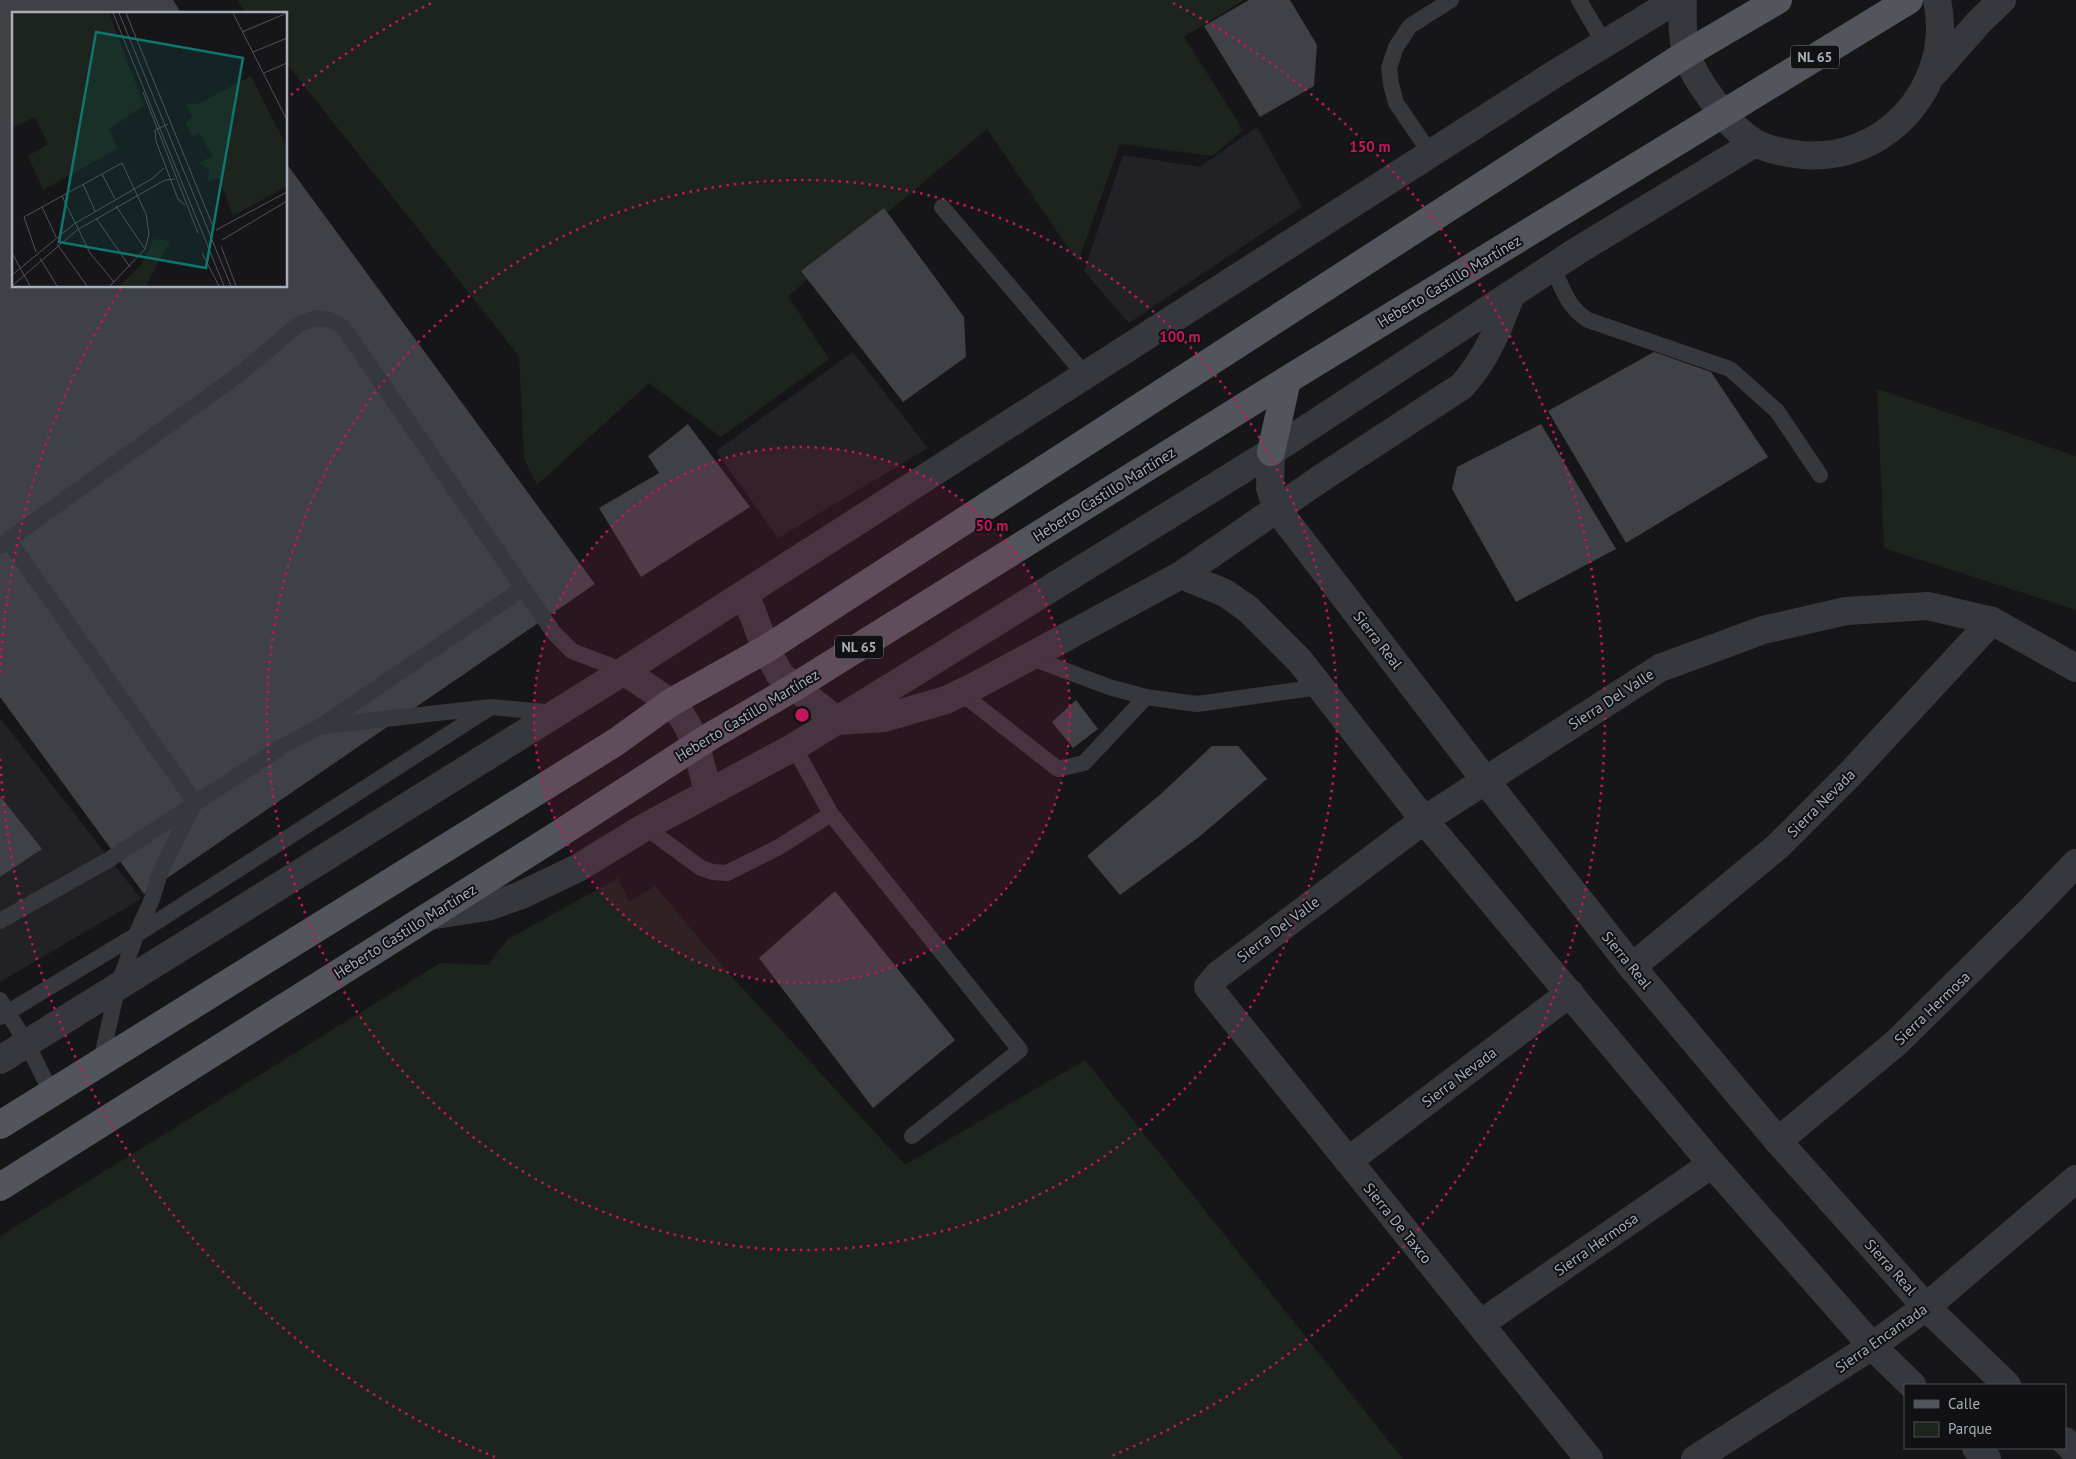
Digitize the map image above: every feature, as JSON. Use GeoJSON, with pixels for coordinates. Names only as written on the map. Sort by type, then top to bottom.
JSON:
{"type":"FeatureCollection","features":[{"type":"Feature","properties":{"kind":"main road"},"geometry":{"type":"LineString","coordinates":[[0,1125],[616,742],[670,703],[766,649],[1686,54],[1778,0]]}},
{"type":"Feature","properties":{"kind":"main road","name":"Heberto Castillo Martínez"},"geometry":{"type":"LineString","coordinates":[[0,1187],[696,746],[793,688],[1287,380],[1908,0]]}},
{"type":"Feature","properties":{"kind":"main road"},"geometry":{"type":"LineString","coordinates":[[1271,452],[1287,380]]}},
{"type":"Feature","properties":{"kind":"street"},"geometry":{"type":"LineString","coordinates":[[0,1060],[624,671],[1604,43],[1676,0]]}},
{"type":"Feature","properties":{"kind":"street"},"geometry":{"type":"LineString","coordinates":[[1683,0],[1682,33],[1686,54],[1697,79],[1722,114],[1736,130],[1755,143],[1776,151],[1807,156],[1838,154],[1868,143],[1895,126],[1916,103],[1931,76],[1979,22],[2002,0]]}},
{"type":"Feature","properties":{"kind":"street"},"geometry":{"type":"LineString","coordinates":[[1931,76],[1939,46],[1940,14],[1937,0]]}},
{"type":"Feature","properties":{"kind":"street"},"geometry":{"type":"LineString","coordinates":[[429,916],[487,907],[519,896],[578,868],[645,828],[794,747],[1271,452],[1576,251],[1755,143]]}},
{"type":"Feature","properties":{"kind":"street"},"geometry":{"type":"LineString","coordinates":[[745,593],[766,649],[780,675],[793,688],[837,721],[884,718],[918,710],[961,693],[1181,575],[1462,386],[1476,370],[1490,347],[1511,295]]}},
{"type":"Feature","properties":{"kind":"street"},"geometry":{"type":"LineString","coordinates":[[1271,452],[1270,488],[1277,509]]}},
{"type":"Feature","properties":{"kind":"street","name":"Sierra Real"},"geometry":{"type":"LineString","coordinates":[[1277,509],[1485,780],[1632,967],[1778,1141],[1926,1307],[2006,1384]]}},
{"type":"Feature","properties":{"kind":"street"},"geometry":{"type":"LineString","coordinates":[[1181,575],[1225,593],[1248,609],[1300,661],[1424,820],[1712,1164],[1872,1346],[1911,1384]]}},
{"type":"Feature","properties":{"kind":"street","name":"Sierra Del Valle"},"geometry":{"type":"LineString","coordinates":[[1208,987],[1218,974],[1424,820],[1485,780],[1660,668],[1763,630],[1846,611],[1928,606],[1992,621],[2076,668]]}},
{"type":"Feature","properties":{"kind":"street","name":"Sierra Nevada"},"geometry":{"type":"LineString","coordinates":[[1632,967],[1778,846],[1850,773],[1992,621]]}},
{"type":"Feature","properties":{"kind":"street"},"geometry":{"type":"LineString","coordinates":[[624,671],[670,703],[684,720],[696,746],[708,794]]}},
{"type":"Feature","properties":{"kind":"street","name":"Sierra Hermosa"},"geometry":{"type":"LineString","coordinates":[[1778,1141],[1896,1043],[2076,863]]}},
{"type":"Feature","properties":{"kind":"street","name":"Sierra De Taxco"},"geometry":{"type":"LineString","coordinates":[[1208,987],[1589,1459]]}},
{"type":"Feature","properties":{"kind":"street","name":"Sierra Nevada"},"geometry":{"type":"LineString","coordinates":[[1348,1160],[1570,993]]}},
{"type":"Feature","properties":{"kind":"street","name":"Sierra Hermosa"},"geometry":{"type":"LineString","coordinates":[[1480,1324],[1712,1164]]}},
{"type":"Feature","properties":{"kind":"street","name":"Sierra Encantada"},"geometry":{"type":"LineString","coordinates":[[1695,1459],[1872,1346],[1926,1307],[2076,1179]]}},
{"type":"Feature","properties":{"kind":"street"},"geometry":{"type":"LineString","coordinates":[[2066,1442],[2076,1452]]}},
{"type":"Feature","properties":{"kind":"street"},"geometry":{"type":"LineString","coordinates":[[1977,1449],[1987,1459]]}},
{"type":"Feature","properties":{"kind":"lane"},"geometry":{"type":"LineString","coordinates":[[1430,154],[1396,103],[1390,84],[1390,68],[1396,47],[1410,26],[1451,0]]}},
{"type":"Feature","properties":{"kind":"lane"},"geometry":{"type":"LineString","coordinates":[[1579,0],[1604,43]]}},
{"type":"Feature","properties":{"kind":"lane"},"geometry":{"type":"LineString","coordinates":[[942,207],[1086,376]]}},
{"type":"Feature","properties":{"kind":"lane"},"geometry":{"type":"LineString","coordinates":[[1553,267],[1565,297],[1577,313],[1588,320],[1730,370],[1777,411],[1820,475]]}},
{"type":"Feature","properties":{"kind":"lane"},"geometry":{"type":"LineString","coordinates":[[195,802],[4,543],[241,373],[298,324],[316,318],[330,320],[342,327],[554,633],[572,651],[624,671]]}},
{"type":"Feature","properties":{"kind":"lane"},"geometry":{"type":"LineString","coordinates":[[0,921],[110,859],[283,746],[321,726],[522,588]]}},
{"type":"Feature","properties":{"kind":"lane"},"geometry":{"type":"LineString","coordinates":[[1029,657],[1110,687],[1146,697],[1197,704],[1320,687]]}},
{"type":"Feature","properties":{"kind":"lane"},"geometry":{"type":"LineString","coordinates":[[961,693],[1058,769],[1084,763],[1146,697]]}},
{"type":"Feature","properties":{"kind":"lane"},"geometry":{"type":"LineString","coordinates":[[321,726],[492,707],[556,713]]}},
{"type":"Feature","properties":{"kind":"lane"},"geometry":{"type":"LineString","coordinates":[[51,1092],[27,1044],[3,1010],[136,935],[492,707]]}},
{"type":"Feature","properties":{"kind":"lane"},"geometry":{"type":"LineString","coordinates":[[794,747],[831,814],[1020,1050],[912,1136]]}},
{"type":"Feature","properties":{"kind":"lane"},"geometry":{"type":"LineString","coordinates":[[101,1061],[116,989],[152,899],[161,870],[195,802]]}},
{"type":"Feature","properties":{"kind":"lane"},"geometry":{"type":"LineString","coordinates":[[645,828],[701,868],[713,872],[727,873],[779,847],[796,834],[831,814]]}},
{"type":"Feature","properties":{"kind":"shaded area"},"geometry":{"type":"Polygon","coordinates":[[[1257,127],[1302,207],[1129,323],[1084,271],[1123,155],[1200,167],[1257,127]]]}},
{"type":"Feature","properties":{"kind":"shaded area"},"geometry":{"type":"Polygon","coordinates":[[[853,352],[928,448],[778,538],[716,451],[853,352]]]}},
{"type":"Feature","properties":{"kind":"shaded area"},"geometry":{"type":"Polygon","coordinates":[[[0,718],[141,899],[0,982],[0,718]]]}},
{"type":"Feature","properties":{"kind":"green space"},"geometry":{"type":"Polygon","coordinates":[[[237,0],[1244,0],[1184,37],[1243,130],[1213,156],[1120,144],[1078,262],[987,129],[788,296],[829,359],[721,437],[649,383],[537,485],[524,459],[519,356],[288,66],[288,12],[246,12],[237,0]]]}},
{"type":"Feature","properties":{"kind":"green space"},"geometry":{"type":"Polygon","coordinates":[[[1877,389],[2076,456],[2076,610],[1884,548],[1877,389]]]}},
{"type":"Feature","properties":{"kind":"green space"},"geometry":{"type":"Polygon","coordinates":[[[618,878],[629,902],[655,886],[723,967],[905,1165],[1085,1060],[1403,1459],[0,1459],[0,1236],[440,963],[488,965],[508,939],[618,878]]]}},
{"type":"Feature","properties":{"kind":"building"},"geometry":{"type":"Polygon","coordinates":[[[0,0],[173,0],[181,12],[12,12],[12,288],[288,288],[288,166],[595,584],[144,894],[0,697],[0,0]]]}},
{"type":"Feature","properties":{"kind":"building"},"geometry":{"type":"Polygon","coordinates":[[[1249,0],[1290,0],[1317,45],[1314,86],[1260,117],[1204,26],[1249,0]]]}},
{"type":"Feature","properties":{"kind":"building"},"geometry":{"type":"Polygon","coordinates":[[[884,208],[964,317],[966,357],[903,402],[801,271],[884,208]]]}},
{"type":"Feature","properties":{"kind":"building"},"geometry":{"type":"Polygon","coordinates":[[[1654,352],[1711,372],[1768,457],[1626,543],[1548,411],[1654,352]]]}},
{"type":"Feature","properties":{"kind":"building"},"geometry":{"type":"Polygon","coordinates":[[[688,424],[750,507],[641,577],[599,508],[659,473],[648,456],[688,424]]]}},
{"type":"Feature","properties":{"kind":"building"},"geometry":{"type":"Polygon","coordinates":[[[1541,424],[1616,549],[1516,602],[1452,489],[1457,467],[1541,424]]]}},
{"type":"Feature","properties":{"kind":"building"},"geometry":{"type":"Polygon","coordinates":[[[1076,700],[1098,729],[1073,748],[1052,722],[1076,700]]]}},
{"type":"Feature","properties":{"kind":"building"},"geometry":{"type":"Polygon","coordinates":[[[1212,746],[1238,746],[1267,779],[1199,837],[1120,895],[1087,856],[1163,792],[1212,746]]]}},
{"type":"Feature","properties":{"kind":"building"},"geometry":{"type":"Polygon","coordinates":[[[0,796],[42,849],[0,877],[0,796]]]}},
{"type":"Feature","properties":{"kind":"building"},"geometry":{"type":"Polygon","coordinates":[[[835,891],[955,1040],[873,1108],[759,958],[835,891]]]}}]}
